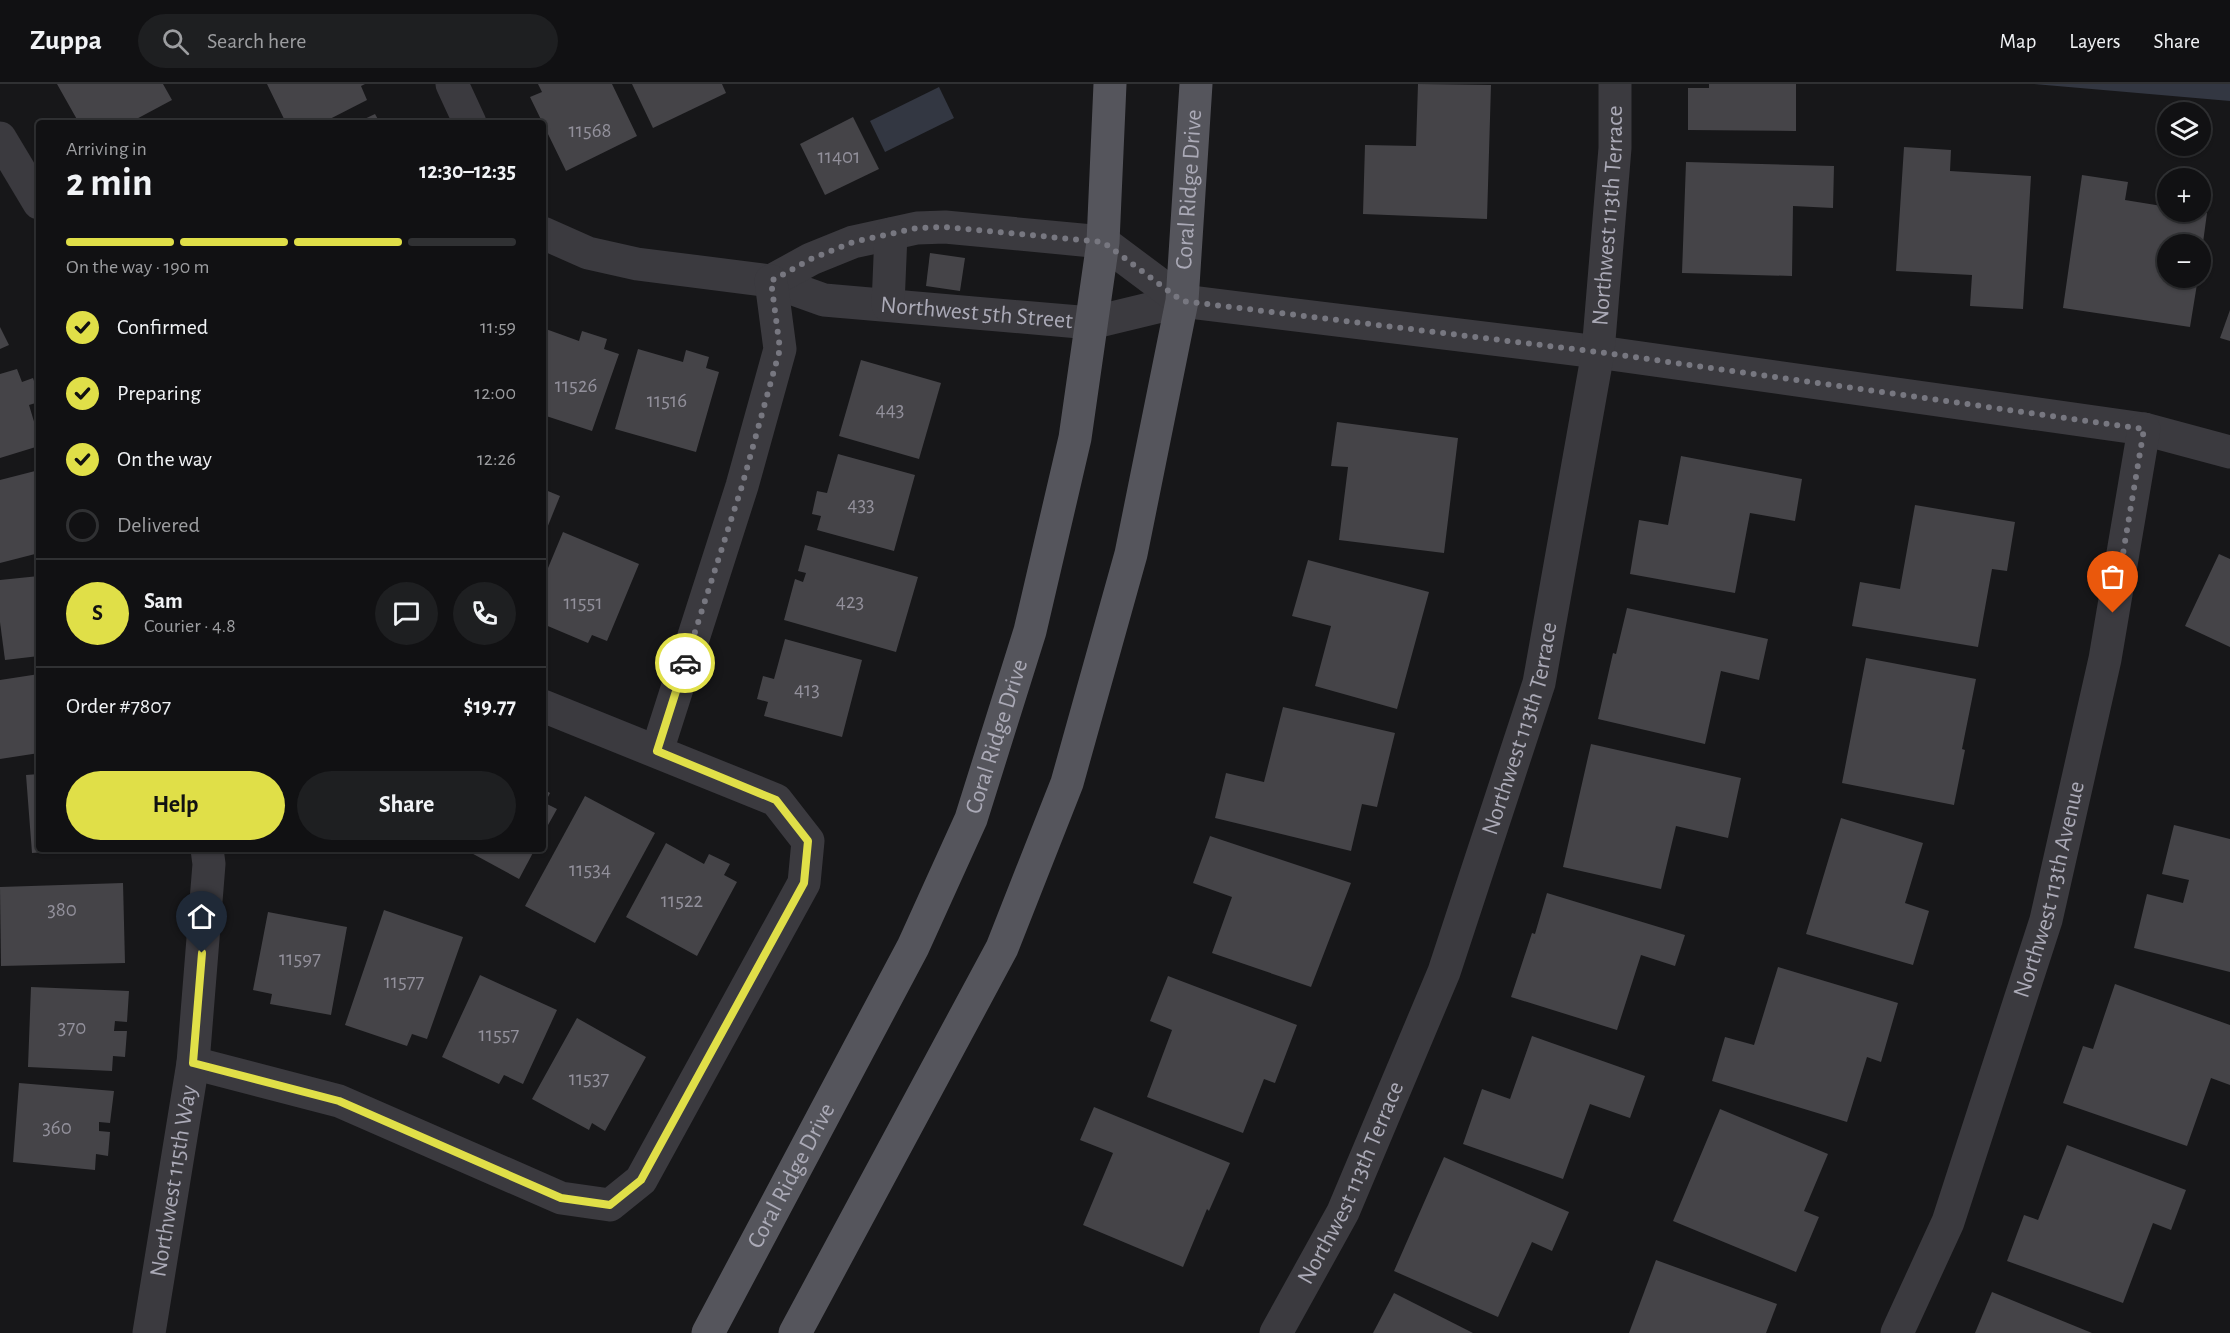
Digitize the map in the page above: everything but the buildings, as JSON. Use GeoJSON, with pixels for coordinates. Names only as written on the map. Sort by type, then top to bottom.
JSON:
{"type":"FeatureCollection","features":[{"type":"Feature","properties":{"kind":"main road","name":"Coral Ridge Drive"},"geometry":{"type":"LineString","coordinates":[[708,1333],[913,947],[971,819],[1030,632],[1075,438],[1103,242],[1110,84]]}},
{"type":"Feature","properties":{"kind":"main road","name":"Coral Ridge Drive"},"geometry":{"type":"LineString","coordinates":[[795,1333],[1002,948],[1067,783],[1131,554],[1182,301],[1196,84]]}},
{"type":"Feature","properties":{"kind":"street"},"geometry":{"type":"LineString","coordinates":[[452,84],[469,120]]}},
{"type":"Feature","properties":{"kind":"street","name":"Northwest 113th Terrace"},"geometry":{"type":"LineString","coordinates":[[1276,1333],[1342,1212],[1444,972],[1539,683],[1598,352],[1615,148],[1615,84]]}},
{"type":"Feature","properties":{"kind":"street"},"geometry":{"type":"LineString","coordinates":[[0,138],[36,198]]}},
{"type":"Feature","properties":{"kind":"street"},"geometry":{"type":"LineString","coordinates":[[657,751],[742,486],[780,349],[771,281],[811,259],[853,242],[917,228],[945,227],[1103,242]]}},
{"type":"Feature","properties":{"kind":"street","name":"Northwest 5th Street"},"geometry":{"type":"LineString","coordinates":[[546,234],[588,253],[637,264],[771,281],[824,300],[1091,323],[1182,301],[1598,352],[2144,429],[2230,452]]}},
{"type":"Feature","properties":{"kind":"street"},"geometry":{"type":"LineString","coordinates":[[888,305],[891,234]]}},
{"type":"Feature","properties":{"kind":"street","name":"Northwest 5th Street"},"geometry":{"type":"LineString","coordinates":[[1103,242],[1182,301]]}},
{"type":"Feature","properties":{"kind":"street","name":"Northwest 113th Avenue"},"geometry":{"type":"LineString","coordinates":[[1897,1333],[1948,1222],[2046,920],[2105,659],[2144,429]]}},
{"type":"Feature","properties":{"kind":"street"},"geometry":{"type":"LineString","coordinates":[[193,1063],[339,1101],[561,1198],[610,1205],[641,1180],[804,883],[808,841],[776,800],[546,707]]}},
{"type":"Feature","properties":{"kind":"street","name":"Northwest 115th Way"},"geometry":{"type":"LineString","coordinates":[[149,1333],[193,1063],[209,864],[207,852]]}},
{"type":"Feature","properties":{"kind":"shaded area"},"geometry":{"type":"Polygon","coordinates":[[[2034,84],[2230,84],[2230,101],[2034,84]]]}},
{"type":"Feature","properties":{"kind":"shaded area"},"geometry":{"type":"Polygon","coordinates":[[[939,87],[954,118],[885,152],[870,121],[939,87]]]}},
{"type":"Feature","properties":{"kind":"way so far"},"geometry":{"type":"LineString","coordinates":[[685,663],[742,486],[780,349],[771,281],[811,259],[853,242],[917,228],[945,227],[1103,242],[1182,301],[1598,352],[2144,429],[2113,613]]}},
{"type":"Feature","properties":{"kind":"route"},"geometry":{"type":"LineString","coordinates":[[202,953],[193,1063],[339,1101],[561,1198],[610,1205],[641,1180],[804,883],[808,841],[776,800],[657,751],[685,663]]}}]}
